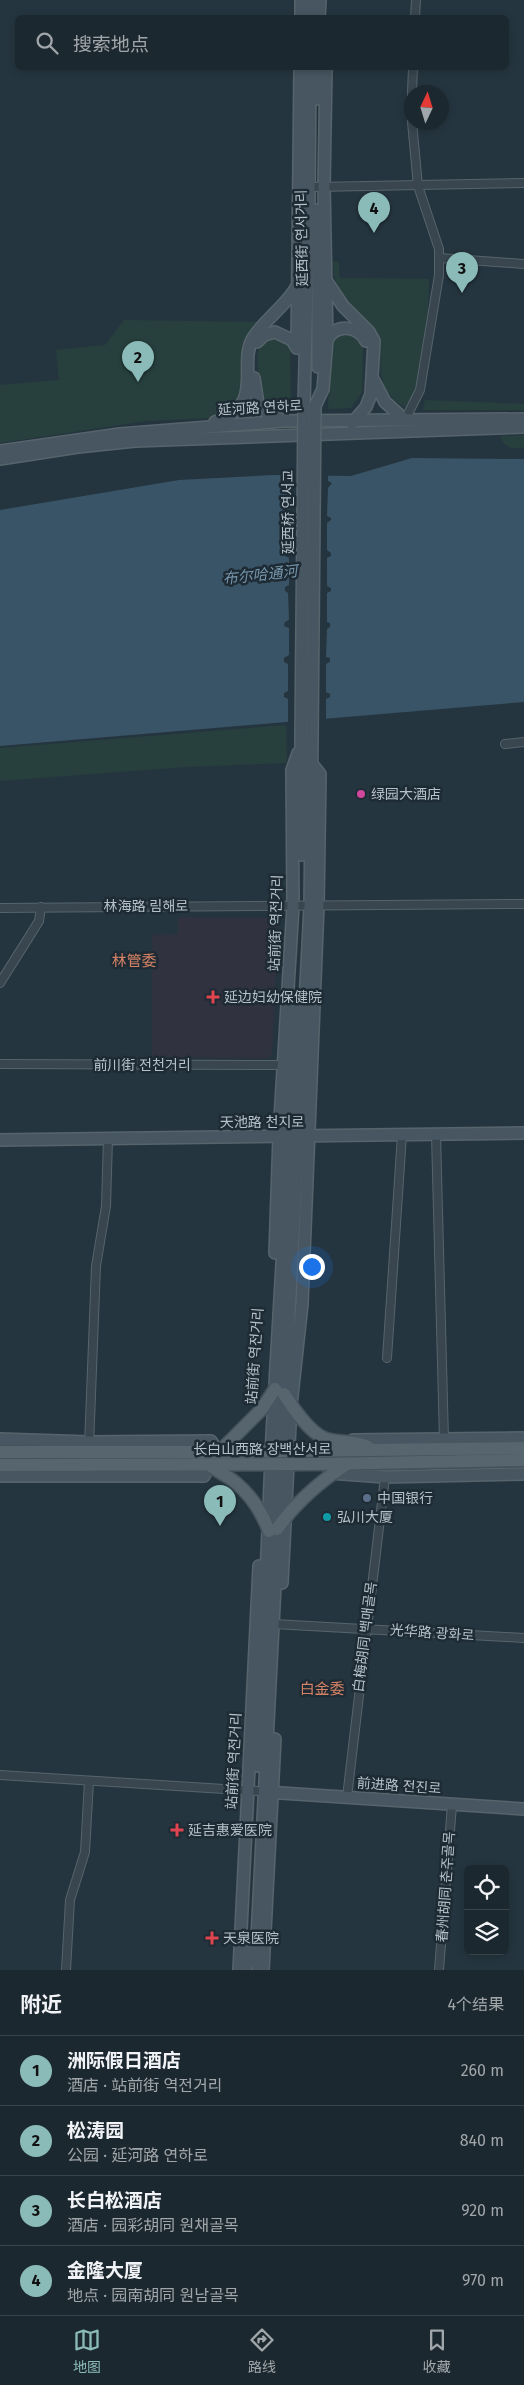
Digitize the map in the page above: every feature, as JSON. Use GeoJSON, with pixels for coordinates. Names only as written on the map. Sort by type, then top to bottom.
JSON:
{"type":"FeatureCollection","features":[{"type":"Feature","properties":{"kind":"main road"},"geometry":{"type":"LineString","coordinates":[[301,0],[301,15]]}},
{"type":"Feature","properties":{"kind":"main road"},"geometry":{"type":"LineString","coordinates":[[310,0],[310,15]]}},
{"type":"Feature","properties":{"kind":"main road"},"geometry":{"type":"LineString","coordinates":[[319,15],[320,0]]}},
{"type":"Feature","properties":{"kind":"main road"},"geometry":{"type":"LineString","coordinates":[[327,0],[327,15]]}},
{"type":"Feature","properties":{"kind":"main road","name":"延西街 연서거리"},"geometry":{"type":"LineString","coordinates":[[300,70],[297,348],[311,402]]}},
{"type":"Feature","properties":{"kind":"main road","name":"延西街 연서거리"},"geometry":{"type":"LineString","coordinates":[[310,70],[313,262],[318,388],[311,402]]}},
{"type":"Feature","properties":{"kind":"main road","name":"延西街 연서거리"},"geometry":{"type":"LineString","coordinates":[[311,402],[324,389],[326,339],[326,280],[320,187],[316,170],[318,70]]}},
{"type":"Feature","properties":{"kind":"main road","name":"延西街 연서거리"},"geometry":{"type":"LineString","coordinates":[[311,402],[306,388],[326,70]]}},
{"type":"Feature","properties":{"kind":"main road"},"geometry":{"type":"LineString","coordinates":[[201,427],[226,419],[242,402],[248,386],[249,352],[252,339],[283,306],[313,262],[343,306],[372,337],[374,347],[373,379],[368,403],[351,420]]}},
{"type":"Feature","properties":{"kind":"main road"},"geometry":{"type":"LineString","coordinates":[[326,339],[335,330],[349,328],[363,336],[368,348],[365,396],[358,410],[340,434]]}},
{"type":"Feature","properties":{"kind":"main road"},"geometry":{"type":"LineString","coordinates":[[258,436],[262,423],[254,391],[255,347],[260,338],[275,332],[289,337],[297,348]]}},
{"type":"Feature","properties":{"kind":"main road"},"geometry":{"type":"LineString","coordinates":[[373,379],[386,402],[404,420]]}},
{"type":"Feature","properties":{"kind":"main road","name":"延西桥 연서교"},"geometry":{"type":"LineString","coordinates":[[305,741],[311,402]]}},
{"type":"Feature","properties":{"kind":"main road"},"geometry":{"type":"LineString","coordinates":[[258,404],[268,414],[284,421]]}},
{"type":"Feature","properties":{"kind":"main road","name":"延河路 연하로"},"geometry":{"type":"LineString","coordinates":[[0,450],[95,436],[284,421],[524,419]]}},
{"type":"Feature","properties":{"kind":"main road","name":"延河路 연하로"},"geometry":{"type":"LineString","coordinates":[[0,459],[78,447],[135,441],[524,427]]}},
{"type":"Feature","properties":{"kind":"main road","name":"站前街 역전거리"},"geometry":{"type":"LineString","coordinates":[[246,1970],[249,1957],[260,1791],[279,1391],[306,906],[312,764],[305,741]]}},
{"type":"Feature","properties":{"kind":"main road","name":"站前街 역전거리"},"geometry":{"type":"LineString","coordinates":[[261,1970],[256,1956],[260,1791],[262,1513],[276,1464],[277,1451],[291,1405],[302,1304],[294,1136],[284,1065],[306,906],[305,741]]}},
{"type":"Feature","properties":{"kind":"main road","name":"天池路 천지로"},"geometry":{"type":"LineString","coordinates":[[0,1140],[524,1133]]}},
{"type":"Feature","properties":{"kind":"main road","name":"站前街 역전거리"},"geometry":{"type":"LineString","coordinates":[[277,1451],[266,1404],[274,1301],[294,1136]]}},
{"type":"Feature","properties":{"kind":"main road"},"geometry":{"type":"LineString","coordinates":[[219,1452],[279,1391],[318,1434],[328,1440],[524,1438]]}},
{"type":"Feature","properties":{"kind":"main road","name":"长白山西路 장백산서로"},"geometry":{"type":"LineString","coordinates":[[0,1439],[89,1447],[219,1452],[524,1448]]}},
{"type":"Feature","properties":{"kind":"main road"},"geometry":{"type":"LineString","coordinates":[[352,1440],[372,1449]]}},
{"type":"Feature","properties":{"kind":"main road","name":"长白山西路 장백산서로"},"geometry":{"type":"LineString","coordinates":[[0,1452],[89,1447]]}},
{"type":"Feature","properties":{"kind":"main road","name":"长白山西路 장백산서로"},"geometry":{"type":"LineString","coordinates":[[0,1476],[207,1470],[276,1464],[524,1460]]}},
{"type":"Feature","properties":{"kind":"main road","name":"站前街 역전거리"},"geometry":{"type":"LineString","coordinates":[[239,1970],[260,1791],[284,1551],[286,1516],[276,1464]]}},
{"type":"Feature","properties":{"kind":"main road"},"geometry":{"type":"LineString","coordinates":[[320,1464],[330,1474],[385,1477],[524,1474]]}},
{"type":"Feature","properties":{"kind":"main road"},"geometry":{"type":"LineString","coordinates":[[273,1530],[297,1503],[330,1474],[347,1464]]}},
{"type":"Feature","properties":{"kind":"main road","name":"长白山西路 장백산서로"},"geometry":{"type":"LineString","coordinates":[[0,1465],[207,1470]]}},
{"type":"Feature","properties":{"kind":"main road"},"geometry":{"type":"LineString","coordinates":[[207,1470],[236,1482],[262,1513],[284,1551]]}},
{"type":"Feature","properties":{"kind":"main road","name":"站前街 역전거리"},"geometry":{"type":"LineString","coordinates":[[273,1530],[277,1625]]}},
{"type":"Feature","properties":{"kind":"main road","name":"前进路 전진로"},"geometry":{"type":"LineString","coordinates":[[260,1791],[524,1809]]}},
{"type":"Feature","properties":{"kind":"street"},"geometry":{"type":"LineString","coordinates":[[416,0],[416,15]]}},
{"type":"Feature","properties":{"kind":"street"},"geometry":{"type":"LineString","coordinates":[[412,85],[413,70]]}},
{"type":"Feature","properties":{"kind":"street"},"geometry":{"type":"LineString","coordinates":[[404,420],[420,390],[439,276],[440,258],[418,186],[413,130]]}},
{"type":"Feature","properties":{"kind":"street"},"geometry":{"type":"LineString","coordinates":[[320,187],[524,183]]}},
{"type":"Feature","properties":{"kind":"street"},"geometry":{"type":"LineString","coordinates":[[440,258],[524,264]]}},
{"type":"Feature","properties":{"kind":"street"},"geometry":{"type":"LineString","coordinates":[[505,744],[524,742]]}},
{"type":"Feature","properties":{"kind":"street","name":"林海路 림해로"},"geometry":{"type":"LineString","coordinates":[[0,908],[524,904]]}},
{"type":"Feature","properties":{"kind":"street"},"geometry":{"type":"LineString","coordinates":[[0,983],[39,921],[41,907]]}},
{"type":"Feature","properties":{"kind":"street","name":"前川街 전천거리"},"geometry":{"type":"LineString","coordinates":[[0,1064],[284,1065]]}},
{"type":"Feature","properties":{"kind":"street"},"geometry":{"type":"LineString","coordinates":[[436,1134],[444,1440]]}},
{"type":"Feature","properties":{"kind":"street"},"geometry":{"type":"LineString","coordinates":[[387,1358],[402,1135]]}},
{"type":"Feature","properties":{"kind":"street"},"geometry":{"type":"LineString","coordinates":[[89,1447],[96,1266],[106,1206],[108,1138]]}},
{"type":"Feature","properties":{"kind":"street","name":"白梅胡同 백매골목"},"geometry":{"type":"LineString","coordinates":[[347,1797],[365,1629],[385,1477]]}},
{"type":"Feature","properties":{"kind":"street","name":"光华路 광화로"},"geometry":{"type":"LineString","coordinates":[[277,1625],[524,1638]]}},
{"type":"Feature","properties":{"kind":"street","name":"前进路 전진로"},"geometry":{"type":"LineString","coordinates":[[0,1775],[260,1791]]}},
{"type":"Feature","properties":{"kind":"street"},"geometry":{"type":"LineString","coordinates":[[66,1970],[70,1900],[85,1852],[89,1780]]}},
{"type":"Feature","properties":{"kind":"street","name":"春州胡同 춘주골목"},"geometry":{"type":"LineString","coordinates":[[439,1970],[452,1805]]}},
{"type":"Feature","properties":{"kind":"shaded area","name":"延边妇幼保健院"},"geometry":{"type":"Polygon","coordinates":[[[178,917],[278,918],[272,1054],[268,1058],[152,1057],[152,935],[178,934],[178,917]]]}},
{"type":"Feature","properties":{"kind":"green space"},"geometry":{"type":"Polygon","coordinates":[[[333,262],[339,262],[339,276],[341,278],[429,279],[425,345],[419,378],[408,409],[395,401],[385,389],[381,375],[379,337],[340,293],[334,276],[333,262]]]}},
{"type":"Feature","properties":{"kind":"green space"},"geometry":{"type":"Polygon","coordinates":[[[124,320],[259,322],[245,341],[240,394],[231,408],[213,418],[146,421],[0,443],[0,385],[59,380],[56,350],[105,345],[124,320]]]}},
{"type":"Feature","properties":{"kind":"green space"},"geometry":{"type":"Polygon","coordinates":[[[351,332],[363,346],[362,392],[351,408],[328,409],[330,343],[334,336],[351,332]]]}},
{"type":"Feature","properties":{"kind":"green space"},"geometry":{"type":"Polygon","coordinates":[[[272,335],[290,345],[291,406],[282,406],[282,412],[274,410],[263,401],[259,388],[258,350],[262,343],[272,335]]]}},
{"type":"Feature","properties":{"kind":"green space"},"geometry":{"type":"Polygon","coordinates":[[[425,400],[524,404],[524,410],[423,410],[425,400]]]}},
{"type":"Feature","properties":{"kind":"green space"},"geometry":{"type":"Polygon","coordinates":[[[524,435],[524,447],[516,448],[506,446],[500,436],[524,435]]]}},
{"type":"Feature","properties":{"kind":"green space"},"geometry":{"type":"Polygon","coordinates":[[[286,725],[287,763],[185,767],[0,781],[0,748],[286,725]]]}},
{"type":"Feature","properties":{"kind":"water","name":"布尔哈通河"},"geometry":{"type":"Polygon","coordinates":[[[412,458],[524,459],[524,702],[0,746],[0,510],[179,480],[273,475],[351,476],[412,458]]]}},
{"type":"Feature","properties":{"kind":"pier"},"geometry":{"type":"Polygon","coordinates":[[[290,473],[328,473],[328,481],[332,483],[328,488],[327,516],[331,518],[327,523],[327,550],[331,553],[331,556],[327,558],[327,586],[331,588],[331,591],[327,593],[327,622],[330,623],[330,627],[327,629],[326,657],[330,658],[330,662],[326,664],[326,692],[330,694],[330,697],[326,699],[326,721],[288,725],[288,699],[284,697],[284,693],[288,691],[288,664],[284,662],[284,658],[289,655],[289,628],[284,626],[285,622],[289,620],[288,593],[285,591],[285,587],[289,585],[289,558],[285,556],[285,552],[289,550],[289,523],[285,521],[285,517],[289,515],[290,488],[285,485],[290,480],[290,473]]]}},
{"type":"Feature","properties":{"kind":"place","name":"金隆大厦"},"geometry":{"type":"Point","coordinates":[374,233]}},
{"type":"Feature","properties":{"kind":"place","name":"长白松酒店"},"geometry":{"type":"Point","coordinates":[462,293]}},
{"type":"Feature","properties":{"kind":"place","name":"松涛园"},"geometry":{"type":"Point","coordinates":[138,382]}},
{"type":"Feature","properties":{"kind":"place","name":"绿园大酒店"},"geometry":{"type":"Point","coordinates":[361,794]}},
{"type":"Feature","properties":{"kind":"place","name":"延边妇幼保健院"},"geometry":{"type":"Point","coordinates":[213,997]}},
{"type":"Feature","properties":{"kind":"place","name":"中国银行"},"geometry":{"type":"Point","coordinates":[367,1498]}},
{"type":"Feature","properties":{"kind":"place","name":"弘川大厦"},"geometry":{"type":"Point","coordinates":[327,1517]}},
{"type":"Feature","properties":{"kind":"place","name":"洲际假日酒店"},"geometry":{"type":"Point","coordinates":[220,1526]}},
{"type":"Feature","properties":{"kind":"place","name":"延吉惠爱医院"},"geometry":{"type":"Point","coordinates":[177,1830]}},
{"type":"Feature","properties":{"kind":"place","name":"天泉医院"},"geometry":{"type":"Point","coordinates":[212,1938]}},
{"type":"Feature","properties":{"kind":"district","name":"林管委"},"geometry":{"type":"Point","coordinates":[134,961]}},
{"type":"Feature","properties":{"kind":"district","name":"白金委"},"geometry":{"type":"Point","coordinates":[322,1689]}}]}
